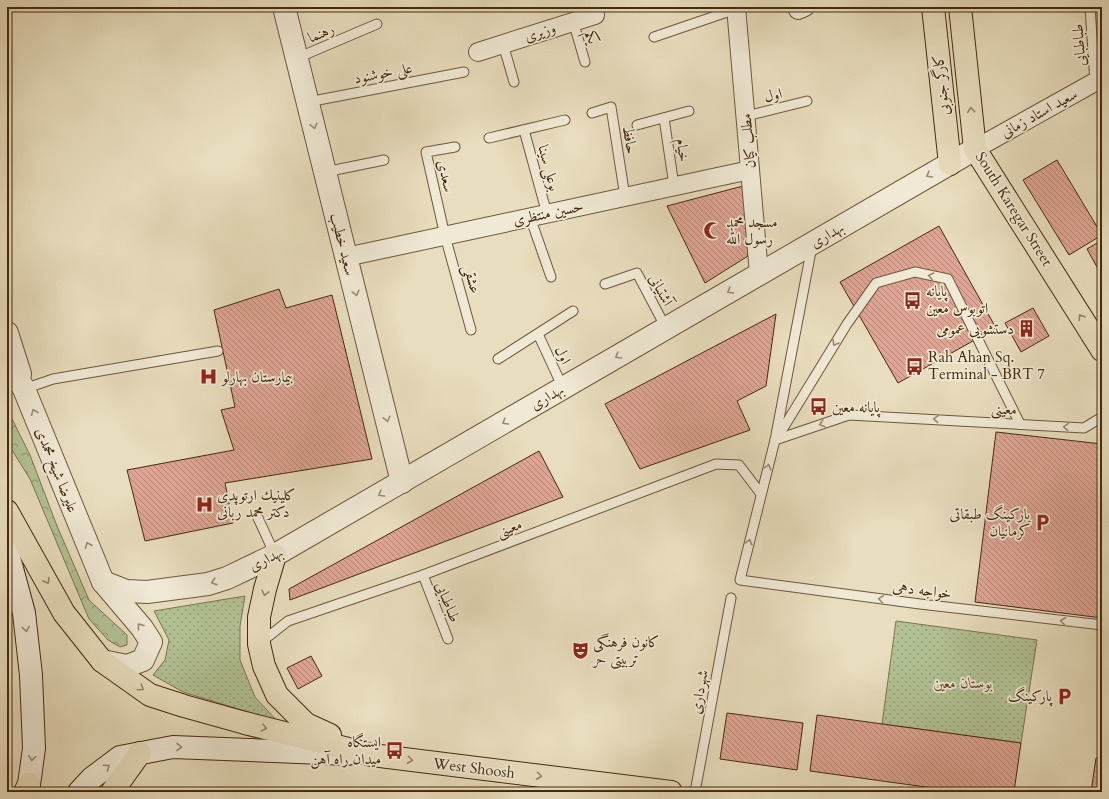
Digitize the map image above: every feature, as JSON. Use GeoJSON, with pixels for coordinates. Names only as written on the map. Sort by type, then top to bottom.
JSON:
{"type":"FeatureCollection","features":[{"type":"Feature","properties":{"kind":"main road","name":"کارگر جنوبی"},"geometry":{"type":"LineString","coordinates":[[933,7],[950,164]]}},
{"type":"Feature","properties":{"kind":"main road","name":"South Karegar Street"},"geometry":{"type":"LineString","coordinates":[[960,7],[975,149],[1102,350]]}},
{"type":"Feature","properties":{"kind":"main road"},"geometry":{"type":"LineString","coordinates":[[7,511],[64,613],[102,661],[150,695],[245,723],[372,755]]}},
{"type":"Feature","properties":{"kind":"main road"},"geometry":{"type":"LineString","coordinates":[[275,555],[259,617],[259,644],[264,666],[277,695],[306,724],[372,755]]}},
{"type":"Feature","properties":{"kind":"main road"},"geometry":{"type":"LineString","coordinates":[[112,792],[140,753]]}},
{"type":"Feature","properties":{"kind":"main road","name":"West Shoosh"},"geometry":{"type":"LineString","coordinates":[[372,755],[671,792]]}},
{"type":"Feature","properties":{"kind":"street","name":"سعید خطیب"},"geometry":{"type":"LineString","coordinates":[[284,7],[402,482]]}},
{"type":"Feature","properties":{"kind":"street","name":"وزیری"},"geometry":{"type":"LineString","coordinates":[[478,52],[595,15],[594,7]]}},
{"type":"Feature","properties":{"kind":"street","name":"مطلب کیان"},"geometry":{"type":"LineString","coordinates":[[736,8],[759,274]]}},
{"type":"Feature","properties":{"kind":"street","name":"سعید استاد زمانی"},"geometry":{"type":"LineString","coordinates":[[975,149],[1099,80]]}},
{"type":"Feature","properties":{"kind":"street","name":"بهداری"},"geometry":{"type":"LineString","coordinates":[[103,582],[126,591],[147,592],[208,584],[227,578],[275,555],[975,149]]}},
{"type":"Feature","properties":{"kind":"street","name":"حسین منتظری"},"geometry":{"type":"LineString","coordinates":[[346,257],[750,170]]}},
{"type":"Feature","properties":{"kind":"street"},"geometry":{"type":"LineString","coordinates":[[7,333],[24,389]]}},
{"type":"Feature","properties":{"kind":"street","name":"علیرضا شیخ محمدی"},"geometry":{"type":"LineString","coordinates":[[7,361],[24,389],[103,582],[142,628],[151,642],[143,660],[138,662],[127,666],[102,661]]}},
{"type":"Feature","properties":{"kind":"street"},"geometry":{"type":"LineString","coordinates":[[7,550],[24,613],[32,675],[34,748],[27,789]]}},
{"type":"Feature","properties":{"kind":"street"},"geometry":{"type":"LineString","coordinates":[[80,792],[92,778],[120,757],[174,747],[372,755]]}},
{"type":"Feature","properties":{"kind":"lane","name":"طباطبایی"},"geometry":{"type":"LineString","coordinates":[[1090,7],[1099,80]]}},
{"type":"Feature","properties":{"kind":"lane"},"geometry":{"type":"LineString","coordinates":[[654,37],[736,8]]}},
{"type":"Feature","properties":{"kind":"lane","name":"یکم"},"geometry":{"type":"LineString","coordinates":[[573,21],[585,62]]}},
{"type":"Feature","properties":{"kind":"lane","name":"رهنما"},"geometry":{"type":"LineString","coordinates":[[297,58],[377,24]]}},
{"type":"Feature","properties":{"kind":"lane"},"geometry":{"type":"LineString","coordinates":[[503,44],[514,82]]}},
{"type":"Feature","properties":{"kind":"lane","name":"علی خوشنود"},"geometry":{"type":"LineString","coordinates":[[308,102],[464,72]]}},
{"type":"Feature","properties":{"kind":"lane","name":"اول"},"geometry":{"type":"LineString","coordinates":[[746,116],[807,101]]}},
{"type":"Feature","properties":{"kind":"lane","name":"حافظ"},"geometry":{"type":"LineString","coordinates":[[592,113],[611,106],[625,197]]}},
{"type":"Feature","properties":{"kind":"lane"},"geometry":{"type":"LineString","coordinates":[[637,125],[689,111]]}},
{"type":"Feature","properties":{"kind":"lane","name":"خیام"},"geometry":{"type":"LineString","coordinates":[[664,118],[674,186]]}},
{"type":"Feature","properties":{"kind":"lane"},"geometry":{"type":"LineString","coordinates":[[489,138],[565,120]]}},
{"type":"Feature","properties":{"kind":"lane","name":"بوعلی سینا"},"geometry":{"type":"LineString","coordinates":[[524,130],[538,215],[551,277]]}},
{"type":"Feature","properties":{"kind":"lane","name":"سعدی"},"geometry":{"type":"LineString","coordinates":[[445,236],[426,152],[455,147]]}},
{"type":"Feature","properties":{"kind":"lane"},"geometry":{"type":"LineString","coordinates":[[325,172],[384,160]]}},
{"type":"Feature","properties":{"kind":"lane","name":"عشقی"},"geometry":{"type":"LineString","coordinates":[[445,236],[471,330]]}},
{"type":"Feature","properties":{"kind":"lane"},"geometry":{"type":"LineString","coordinates":[[761,494],[775,440],[812,243]]}},
{"type":"Feature","properties":{"kind":"lane"},"geometry":{"type":"LineString","coordinates":[[775,440],[847,324],[876,283],[915,272],[948,279],[1020,424]]}},
{"type":"Feature","properties":{"kind":"lane","name":"آشتیانی"},"geometry":{"type":"LineString","coordinates":[[605,284],[637,273],[666,328]]}},
{"type":"Feature","properties":{"kind":"lane"},"geometry":{"type":"LineString","coordinates":[[498,359],[573,311]]}},
{"type":"Feature","properties":{"kind":"lane","name":"اول"},"geometry":{"type":"LineString","coordinates":[[538,334],[563,388]]}},
{"type":"Feature","properties":{"kind":"lane"},"geometry":{"type":"LineString","coordinates":[[24,389],[53,380],[218,351]]}},
{"type":"Feature","properties":{"kind":"lane","name":"معینی"},"geometry":{"type":"LineString","coordinates":[[775,440],[850,415],[1084,428],[1102,417]]}},
{"type":"Feature","properties":{"kind":"lane","name":"معینی"},"geometry":{"type":"LineString","coordinates":[[259,644],[288,621],[422,575],[716,464],[739,465],[761,494]]}},
{"type":"Feature","properties":{"kind":"lane","name":"خواجه دهی"},"geometry":{"type":"LineString","coordinates":[[761,494],[740,580],[920,604],[1102,625]]}},
{"type":"Feature","properties":{"kind":"lane"},"geometry":{"type":"LineString","coordinates":[[258,518],[275,555]]}},
{"type":"Feature","properties":{"kind":"lane","name":"طباطبایی"},"geometry":{"type":"LineString","coordinates":[[422,575],[448,639]]}},
{"type":"Feature","properties":{"kind":"lane","name":"شهرداری"},"geometry":{"type":"LineString","coordinates":[[695,792],[731,598]]}},
{"type":"Feature","properties":{"kind":"green space"},"geometry":{"type":"Polygon","coordinates":[[[7,409],[30,455],[57,526],[89,600],[127,635],[127,645],[120,647],[108,640],[89,619],[30,479],[7,442],[7,409]]]}},
{"type":"Feature","properties":{"kind":"green space"},"geometry":{"type":"Polygon","coordinates":[[[245,596],[240,626],[240,660],[255,697],[277,721],[183,692],[153,675],[165,660],[169,640],[154,611],[245,596]]]}},
{"type":"Feature","properties":{"kind":"green space","name":"بوستان معین"},"geometry":{"type":"Polygon","coordinates":[[[896,621],[1037,640],[1021,743],[882,724],[896,621]]]}},
{"type":"Feature","properties":{"kind":"building"},"geometry":{"type":"Polygon","coordinates":[[[1057,160],[1102,235],[1069,255],[1023,180],[1057,160]]]}},
{"type":"Feature","properties":{"kind":"building","name":"مسجد محمد رسول الله"},"geometry":{"type":"Polygon","coordinates":[[[743,186],[748,256],[705,283],[667,206],[743,186]]]}},
{"type":"Feature","properties":{"kind":"building"},"geometry":{"type":"Polygon","coordinates":[[[939,226],[996,328],[898,383],[840,282],[939,226]]]}},
{"type":"Feature","properties":{"kind":"building"},"geometry":{"type":"Polygon","coordinates":[[[1102,240],[1102,276],[1087,249],[1102,240]]]}},
{"type":"Feature","properties":{"kind":"building"},"geometry":{"type":"Polygon","coordinates":[[[279,289],[286,308],[332,295],[372,459],[225,483],[233,523],[145,541],[127,470],[234,450],[221,410],[235,407],[214,310],[279,289]]]}},
{"type":"Feature","properties":{"kind":"building","name":"دستشویی عمومی"},"geometry":{"type":"Polygon","coordinates":[[[1033,308],[1049,336],[1021,352],[1005,323],[1033,308]]]}},
{"type":"Feature","properties":{"kind":"building"},"geometry":{"type":"Polygon","coordinates":[[[776,314],[766,386],[737,401],[750,430],[640,469],[605,404],[776,314]]]}},
{"type":"Feature","properties":{"kind":"building","name":"پارکینگ طبقاتی کرمانیان"},"geometry":{"type":"Polygon","coordinates":[[[996,432],[1102,444],[1102,618],[975,602],[996,432]]]}},
{"type":"Feature","properties":{"kind":"building"},"geometry":{"type":"Polygon","coordinates":[[[539,451],[563,497],[290,600],[289,589],[539,451]]]}},
{"type":"Feature","properties":{"kind":"building"},"geometry":{"type":"Polygon","coordinates":[[[311,656],[322,676],[298,689],[287,668],[311,656]]]}},
{"type":"Feature","properties":{"kind":"building"},"geometry":{"type":"Polygon","coordinates":[[[727,713],[803,723],[797,770],[720,759],[727,713]]]}},
{"type":"Feature","properties":{"kind":"building"},"geometry":{"type":"Polygon","coordinates":[[[817,715],[1021,743],[1014,792],[962,792],[810,771],[817,715]]]}},
{"type":"Feature","properties":{"kind":"building"},"geometry":{"type":"Polygon","coordinates":[[[1096,758],[1102,759],[1102,792],[1091,792],[1096,758]]]}},
{"type":"Feature","properties":{"kind":"place","name":"مسجد محمد رسول الله"},"geometry":{"type":"Point","coordinates":[713,231]}},
{"type":"Feature","properties":{"kind":"place","name":"پایانه اتوبوس معین"},"geometry":{"type":"Point","coordinates":[913,300]}},
{"type":"Feature","properties":{"kind":"place","name":"دستشویی عمومی"},"geometry":{"type":"Point","coordinates":[1027,329]}},
{"type":"Feature","properties":{"kind":"place","name":"Rah Ahan Sq. Terminal - BRT 7"},"geometry":{"type":"Point","coordinates":[915,366]}},
{"type":"Feature","properties":{"kind":"place","name":"بیمارستان بهارلو"},"geometry":{"type":"Point","coordinates":[209,377]}},
{"type":"Feature","properties":{"kind":"place","name":"پایانه معین"},"geometry":{"type":"Point","coordinates":[819,407]}},
{"type":"Feature","properties":{"kind":"place","name":"كلينيك ارتوپدى دكتر محمد ربانى"},"geometry":{"type":"Point","coordinates":[204,504]}},
{"type":"Feature","properties":{"kind":"place","name":"پارکینگ طبقاتی کرمانیان"},"geometry":{"type":"Point","coordinates":[1043,523]}},
{"type":"Feature","properties":{"kind":"place","name":"کانون فرهنگی تربیتی حر"},"geometry":{"type":"Point","coordinates":[580,651]}},
{"type":"Feature","properties":{"kind":"place","name":"پارکینگ"},"geometry":{"type":"Point","coordinates":[1065,696]}},
{"type":"Feature","properties":{"kind":"place","name":"ایستگاه میدان راه آهن"},"geometry":{"type":"Point","coordinates":[394,751]}}]}
